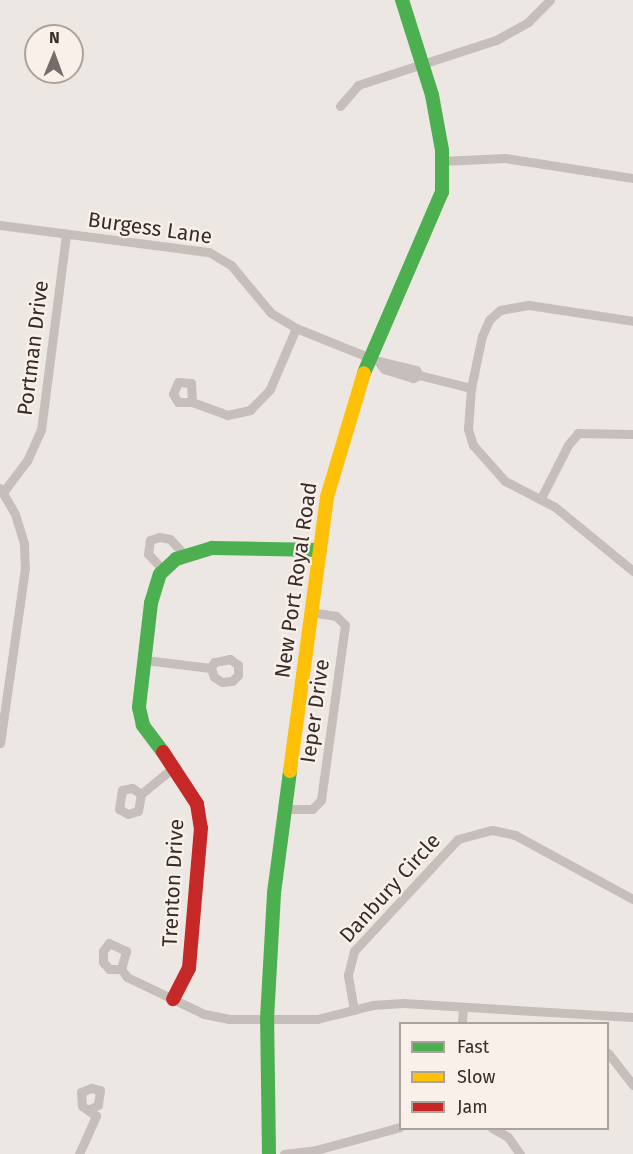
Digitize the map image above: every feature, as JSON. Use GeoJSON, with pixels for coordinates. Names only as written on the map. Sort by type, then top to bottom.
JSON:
{"type":"FeatureCollection","features":[{"type":"Feature","properties":{"kind":"street","name":"New Port Royal Road"},"geometry":{"type":"LineString","coordinates":[[269,1154],[267,1019],[274,893],[327,497],[404,274],[430,226],[442,192],[442,161],[423,66],[402,0]]}},
{"type":"Feature","properties":{"kind":"street"},"geometry":{"type":"LineString","coordinates":[[340,106],[358,85],[423,66],[496,40],[528,22],[550,0]]}},
{"type":"Feature","properties":{"kind":"street"},"geometry":{"type":"LineString","coordinates":[[442,161],[505,158],[633,178]]}},
{"type":"Feature","properties":{"kind":"street","name":"Burgess Lane"},"geometry":{"type":"LineString","coordinates":[[0,225],[209,252],[231,265],[271,313],[296,328],[374,359],[416,370],[419,375],[471,388]]}},
{"type":"Feature","properties":{"kind":"street","name":"Portman Drive"},"geometry":{"type":"LineString","coordinates":[[2,489],[27,461],[41,430],[66,234]]}},
{"type":"Feature","properties":{"kind":"street"},"geometry":{"type":"LineString","coordinates":[[633,321],[529,305],[500,310],[489,320],[482,336],[471,388],[468,429],[473,444],[505,481],[541,498],[633,571]]}},
{"type":"Feature","properties":{"kind":"street"},"geometry":{"type":"LineString","coordinates":[[192,402],[227,415],[250,411],[270,389],[296,328]]}},
{"type":"Feature","properties":{"kind":"street"},"geometry":{"type":"LineString","coordinates":[[541,498],[568,445],[578,434],[633,434]]}},
{"type":"Feature","properties":{"kind":"street"},"geometry":{"type":"LineString","coordinates":[[0,743],[25,568],[24,544],[2,489]]}},
{"type":"Feature","properties":{"kind":"street"},"geometry":{"type":"LineString","coordinates":[[185,555],[170,539],[159,537],[150,540],[148,554],[164,570],[185,555],[212,548],[320,550]]}},
{"type":"Feature","properties":{"kind":"street","name":"Trenton Drive"},"geometry":{"type":"LineString","coordinates":[[164,570],[151,603],[140,707],[143,725],[174,767],[197,804],[201,828],[189,968],[173,999]]}},
{"type":"Feature","properties":{"kind":"street","name":"Ieper Drive"},"geometry":{"type":"LineString","coordinates":[[285,810],[312,809],[321,800],[345,625],[336,616],[312,612]]}},
{"type":"Feature","properties":{"kind":"street"},"geometry":{"type":"LineString","coordinates":[[144,660],[211,668]]}},
{"type":"Feature","properties":{"kind":"street"},"geometry":{"type":"LineString","coordinates":[[141,794],[174,767]]}},
{"type":"Feature","properties":{"kind":"street","name":"Danbury Circle"},"geometry":{"type":"LineString","coordinates":[[354,1010],[348,975],[354,951],[458,839],[492,830],[514,835],[633,899]]}},
{"type":"Feature","properties":{"kind":"street"},"geometry":{"type":"LineString","coordinates":[[121,969],[127,977],[204,1014],[267,1019],[317,1019],[354,1010],[403,1003],[605,1021],[633,1017]]}},
{"type":"Feature","properties":{"kind":"street"},"geometry":{"type":"LineString","coordinates":[[462,1022],[463,1007]]}},
{"type":"Feature","properties":{"kind":"street"},"geometry":{"type":"LineString","coordinates":[[609,1054],[633,1085]]}},
{"type":"Feature","properties":{"kind":"street"},"geometry":{"type":"LineString","coordinates":[[79,1154],[96,1116],[90,1109]]}},
{"type":"Feature","properties":{"kind":"street"},"geometry":{"type":"LineString","coordinates":[[284,1154],[316,1150],[399,1127]]}},
{"type":"Feature","properties":{"kind":"street"},"geometry":{"type":"LineString","coordinates":[[496,1130],[508,1137],[520,1154]]}},
{"type":"Feature","properties":{"kind":"traffic: fast"},"geometry":{"type":"LineString","coordinates":[[364,373],[442,192],[442,150],[432,95],[402,0]]}},
{"type":"Feature","properties":{"kind":"traffic: fast"},"geometry":{"type":"LineString","coordinates":[[163,752],[143,725],[139,707],[151,603],[160,574],[176,559],[212,548],[320,550]]}},
{"type":"Feature","properties":{"kind":"traffic: fast"},"geometry":{"type":"LineString","coordinates":[[269,1154],[267,1019],[274,893],[290,771]]}},
{"type":"Feature","properties":{"kind":"traffic: slow"},"geometry":{"type":"LineString","coordinates":[[290,771],[327,497],[364,373]]}},
{"type":"Feature","properties":{"kind":"traffic: jam"},"geometry":{"type":"LineString","coordinates":[[163,752],[197,804],[201,828],[189,968],[173,999]]}}]}
